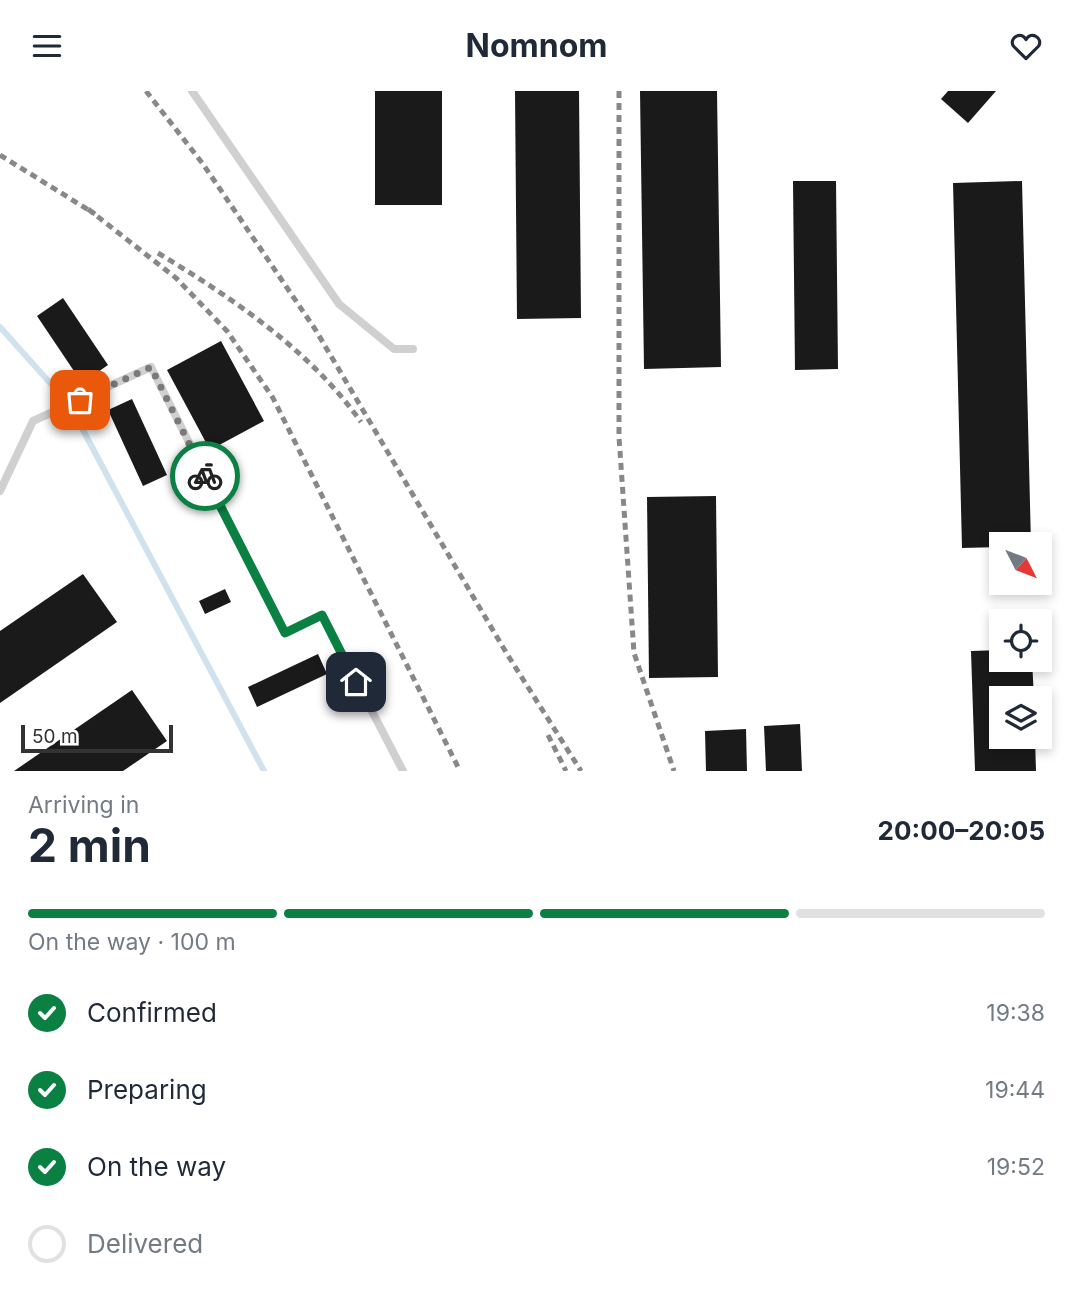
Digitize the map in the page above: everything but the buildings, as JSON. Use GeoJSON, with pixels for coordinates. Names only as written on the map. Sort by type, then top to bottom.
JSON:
{"type":"FeatureCollection","features":[{"type":"Feature","properties":{"kind":"lane"},"geometry":{"type":"LineString","coordinates":[[192,91],[340,304],[394,349],[413,349]]}},
{"type":"Feature","properties":{"kind":"lane"},"geometry":{"type":"LineString","coordinates":[[0,491],[33,421],[151,367],[285,633],[322,615],[403,771]]}},
{"type":"Feature","properties":{"kind":"waterway"},"geometry":{"type":"LineString","coordinates":[[0,327],[51,384]]}},
{"type":"Feature","properties":{"kind":"waterway"},"geometry":{"type":"LineString","coordinates":[[83,430],[264,771]]}},
{"type":"Feature","properties":{"kind":"railway"},"geometry":{"type":"LineString","coordinates":[[146,91],[203,164],[315,329],[507,654],[581,771]]}},
{"type":"Feature","properties":{"kind":"railway"},"geometry":{"type":"LineString","coordinates":[[619,91],[619,437],[634,653],[674,771]]}},
{"type":"Feature","properties":{"kind":"railway"},"geometry":{"type":"LineString","coordinates":[[0,155],[95,214]]}},
{"type":"Feature","properties":{"kind":"railway"},"geometry":{"type":"LineString","coordinates":[[88,209],[176,278],[227,331],[273,398],[460,771]]}},
{"type":"Feature","properties":{"kind":"railway"},"geometry":{"type":"LineString","coordinates":[[158,253],[214,288],[268,327],[318,372],[361,422]]}},
{"type":"Feature","properties":{"kind":"railway"},"geometry":{"type":"LineString","coordinates":[[548,735],[566,771]]}},
{"type":"Feature","properties":{"kind":"way so far"},"geometry":{"type":"LineString","coordinates":[[80,400],[151,367],[205,476]]}},
{"type":"Feature","properties":{"kind":"route"},"geometry":{"type":"LineString","coordinates":[[205,476],[285,633],[322,615],[356,682]]}}]}
